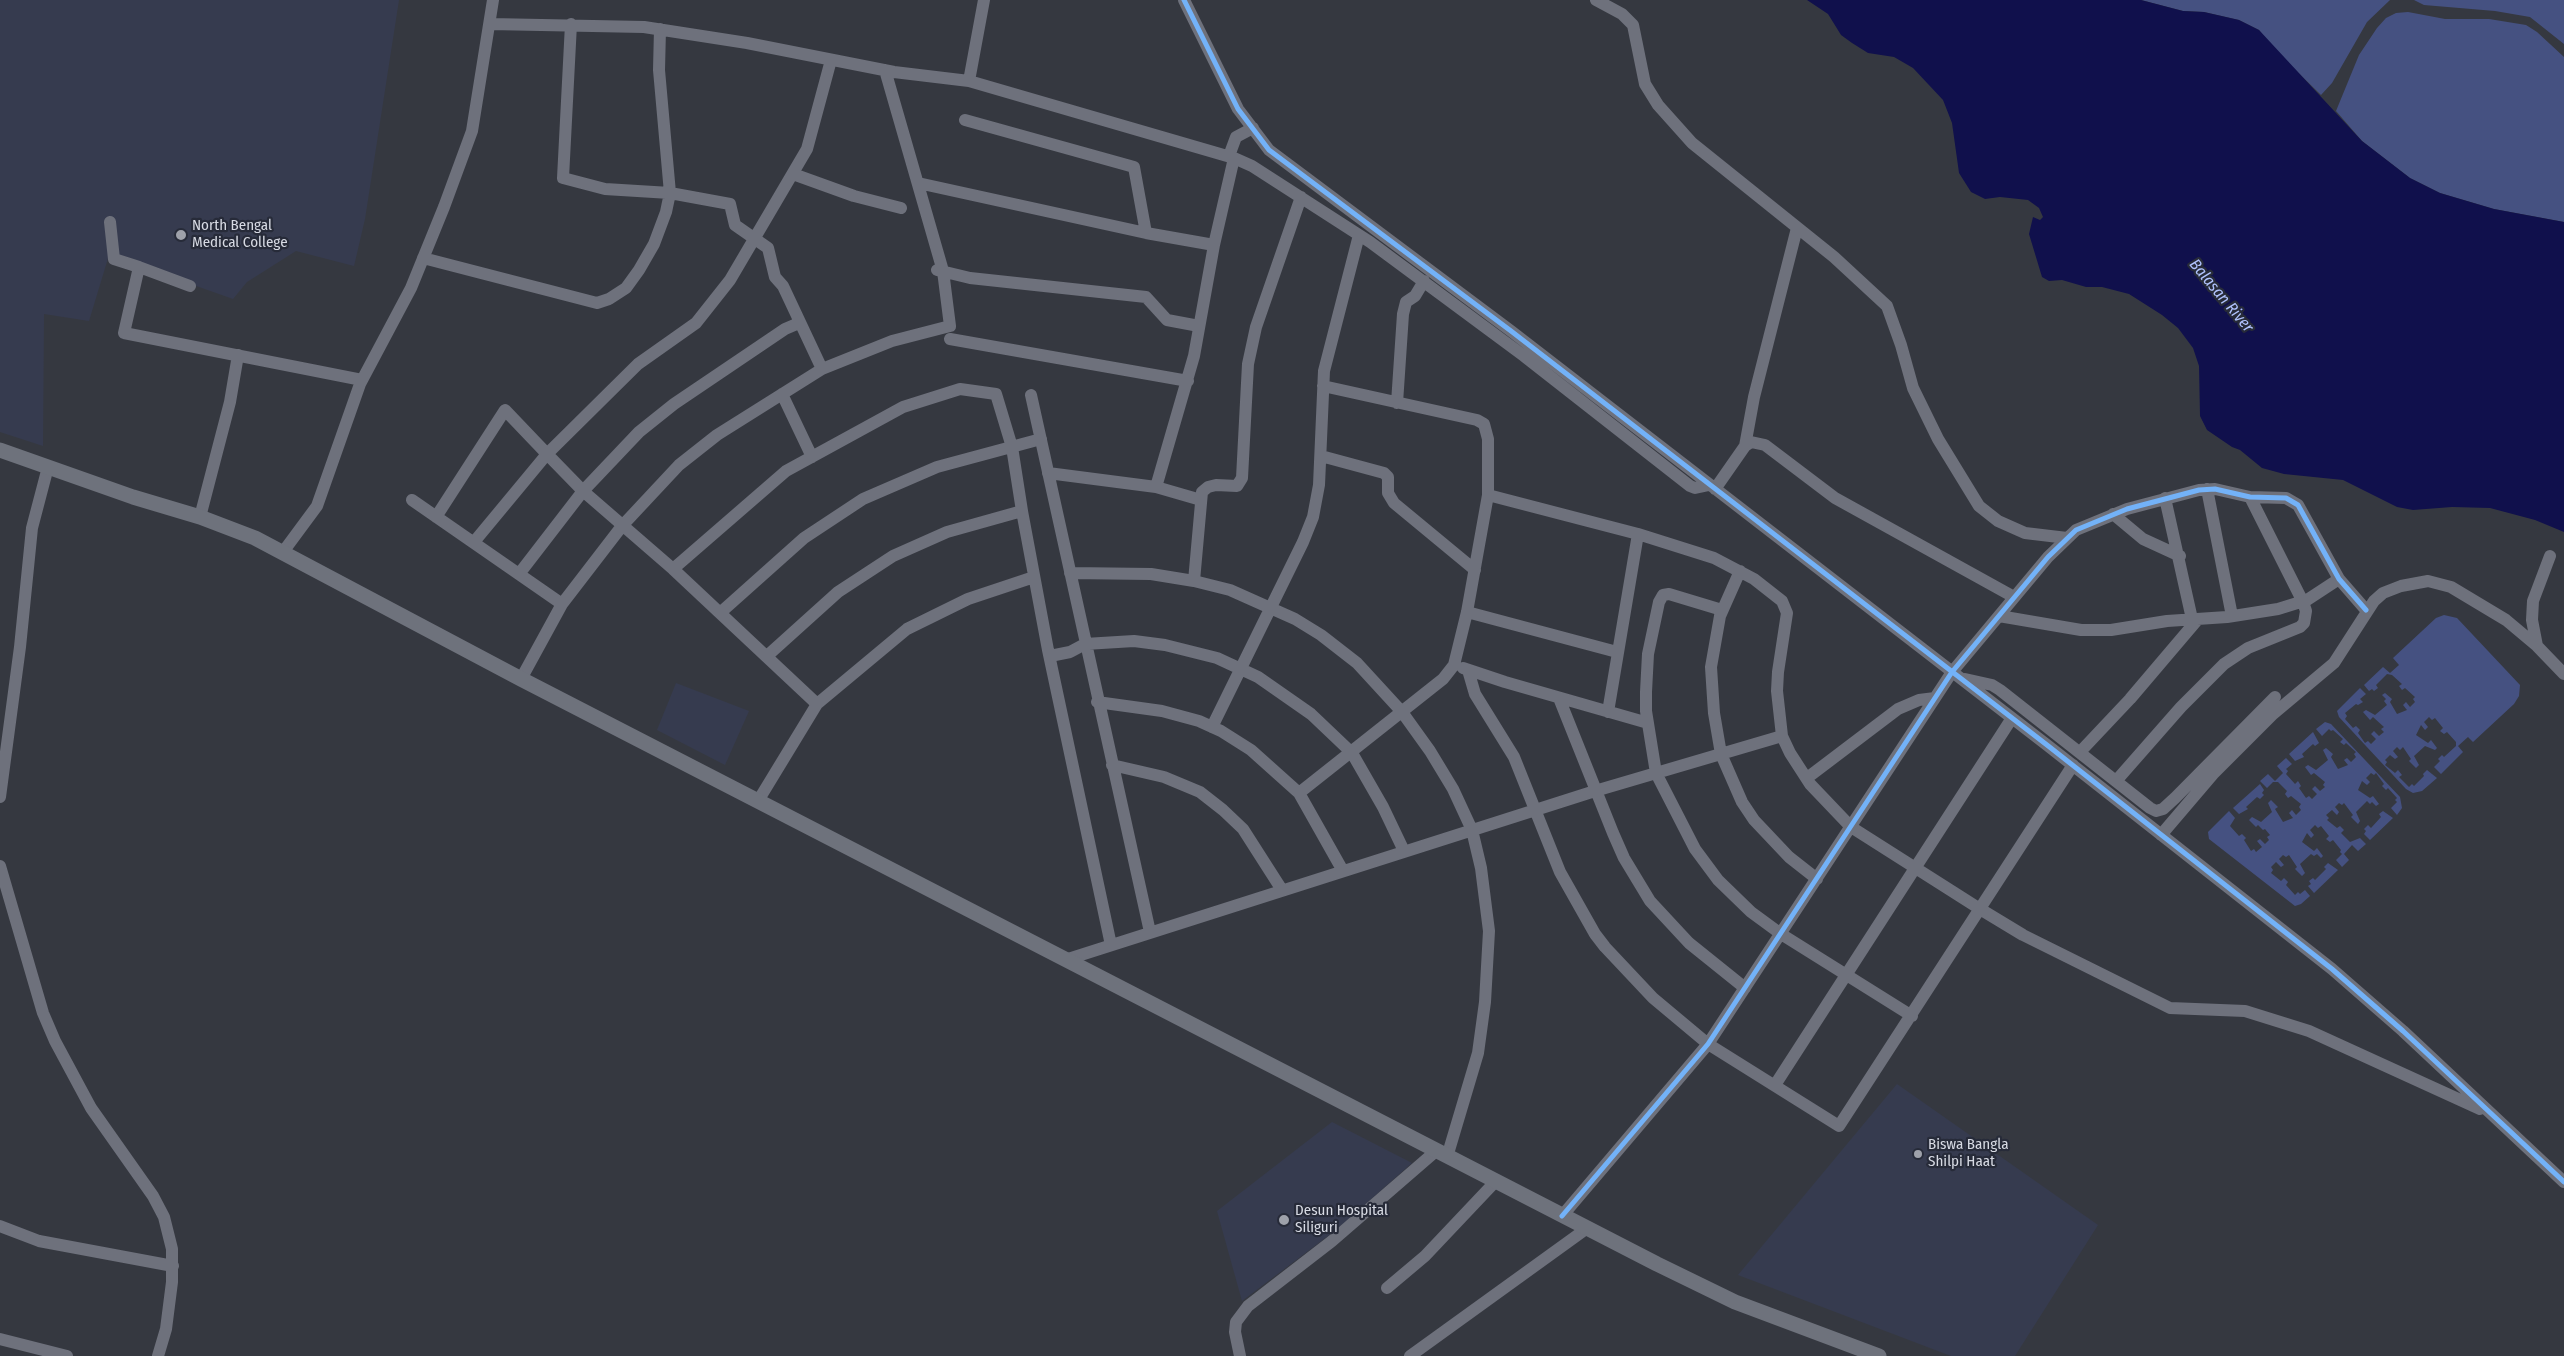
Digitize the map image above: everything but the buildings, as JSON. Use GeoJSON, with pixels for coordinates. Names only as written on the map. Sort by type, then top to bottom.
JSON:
{"type":"FeatureCollection","features":[{"type":"Feature","properties":{"kind":"main road"},"geometry":{"type":"LineString","coordinates":[[0,450],[229,527],[283,552],[521,679],[1586,1229],[1735,1302],[1878,1356]]}},
{"type":"Feature","properties":{"kind":"street"},"geometry":{"type":"LineString","coordinates":[[283,552],[317,506],[362,380],[411,288],[472,131],[490,24],[492,0]]}},
{"type":"Feature","properties":{"kind":"street"},"geometry":{"type":"LineString","coordinates":[[969,81],[984,0]]}},
{"type":"Feature","properties":{"kind":"street"},"geometry":{"type":"LineString","coordinates":[[1184,0],[1238,109],[1268,150],[1511,331],[2073,765],[2332,969],[2403,1031],[2564,1182]]}},
{"type":"Feature","properties":{"kind":"street"},"geometry":{"type":"LineString","coordinates":[[1596,0],[1622,14],[1633,25],[1642,77],[1658,106],[1699,149],[1834,257],[1887,306],[1902,345],[1913,388],[1938,439],[1978,506],[1998,521],[2025,533],[2067,538]]}},
{"type":"Feature","properties":{"kind":"street"},"geometry":{"type":"LineString","coordinates":[[490,24],[571,24],[660,29],[884,70],[969,81],[1232,157],[1252,166],[1301,197],[1424,281],[1695,488],[1712,487],[1745,446],[1754,397],[1797,228]]}},
{"type":"Feature","properties":{"kind":"street"},"geometry":{"type":"LineString","coordinates":[[571,24],[563,178],[604,189],[670,193],[730,204],[735,226],[768,248],[775,277],[783,286],[822,369]]}},
{"type":"Feature","properties":{"kind":"street"},"geometry":{"type":"LineString","coordinates":[[423,258],[597,303],[610,299],[626,288],[654,244],[666,212],[670,193],[659,70],[660,29]]}},
{"type":"Feature","properties":{"kind":"street"},"geometry":{"type":"LineString","coordinates":[[474,542],[547,454],[638,364],[696,323],[730,280],[807,149],[831,60]]}},
{"type":"Feature","properties":{"kind":"street"},"geometry":{"type":"LineString","coordinates":[[521,679],[562,604],[622,526],[679,466],[717,435],[822,369],[892,341],[950,326],[918,183],[884,70]]}},
{"type":"Feature","properties":{"kind":"street"},"geometry":{"type":"LineString","coordinates":[[965,120],[1134,167],[1146,233]]}},
{"type":"Feature","properties":{"kind":"street"},"geometry":{"type":"LineString","coordinates":[[1156,487],[1188,381],[1236,137],[1253,128]]}},
{"type":"Feature","properties":{"kind":"street"},"geometry":{"type":"LineString","coordinates":[[792,174],[854,196],[901,208]]}},
{"type":"Feature","properties":{"kind":"street"},"geometry":{"type":"LineString","coordinates":[[918,183],[1146,233],[1214,245]]}},
{"type":"Feature","properties":{"kind":"street"},"geometry":{"type":"LineString","coordinates":[[1194,580],[1202,492],[1208,487],[1237,486],[1242,478],[1248,364],[1256,327],[1301,197]]}},
{"type":"Feature","properties":{"kind":"street"},"geometry":{"type":"LineString","coordinates":[[110,222],[114,259],[190,286]]}},
{"type":"Feature","properties":{"kind":"street"},"geometry":{"type":"LineString","coordinates":[[1212,727],[1240,667],[1271,608],[1313,517],[1320,485],[1324,371],[1359,235]]}},
{"type":"Feature","properties":{"kind":"street"},"geometry":{"type":"LineString","coordinates":[[139,267],[124,332],[362,380]]}},
{"type":"Feature","properties":{"kind":"street"},"geometry":{"type":"LineString","coordinates":[[939,270],[970,278],[1052,285],[1146,297],[1167,320],[1199,326]]}},
{"type":"Feature","properties":{"kind":"street"},"geometry":{"type":"LineString","coordinates":[[1397,403],[1403,314],[1406,302],[1414,296],[1424,281]]}},
{"type":"Feature","properties":{"kind":"street"},"geometry":{"type":"LineString","coordinates":[[519,574],[583,491],[639,432],[674,404],[785,329],[799,323]]}},
{"type":"Feature","properties":{"kind":"street"},"geometry":{"type":"LineString","coordinates":[[950,339],[1188,381]]}},
{"type":"Feature","properties":{"kind":"street"},"geometry":{"type":"LineString","coordinates":[[200,517],[230,402],[238,355]]}},
{"type":"Feature","properties":{"kind":"street"},"geometry":{"type":"LineString","coordinates":[[1298,793],[1352,753],[1443,679],[1454,665],[1467,612],[1488,494],[1488,439],[1484,424],[1477,420],[1323,386]]}},
{"type":"Feature","properties":{"kind":"street"},"geometry":{"type":"LineString","coordinates":[[673,569],[786,471],[904,407],[960,389],[996,394],[1012,447],[1034,577],[1111,945]]}},
{"type":"Feature","properties":{"kind":"street"},"geometry":{"type":"LineString","coordinates":[[782,394],[812,457]]}},
{"type":"Feature","properties":{"kind":"street"},"geometry":{"type":"LineString","coordinates":[[1031,395],[1097,702],[1150,932]]}},
{"type":"Feature","properties":{"kind":"street"},"geometry":{"type":"LineString","coordinates":[[436,517],[505,410],[583,491],[673,569],[817,704]]}},
{"type":"Feature","properties":{"kind":"street"},"geometry":{"type":"LineString","coordinates":[[720,613],[804,538],[862,499],[937,466],[1041,439]]}},
{"type":"Feature","properties":{"kind":"street"},"geometry":{"type":"LineString","coordinates":[[1745,446],[1755,442],[1765,445],[1835,498],[2014,597]]}},
{"type":"Feature","properties":{"kind":"street"},"geometry":{"type":"LineString","coordinates":[[1320,456],[1384,472],[1388,477],[1388,493],[1394,503],[1475,570]]}},
{"type":"Feature","properties":{"kind":"street"},"geometry":{"type":"LineString","coordinates":[[0,797],[20,647],[32,528],[48,467]]}},
{"type":"Feature","properties":{"kind":"street"},"geometry":{"type":"LineString","coordinates":[[1048,473],[1156,487],[1200,500]]}},
{"type":"Feature","properties":{"kind":"street"},"geometry":{"type":"LineString","coordinates":[[2207,489],[2232,616]]}},
{"type":"Feature","properties":{"kind":"street"},"geometry":{"type":"LineString","coordinates":[[1562,1216],[1708,1044],[1935,698],[1956,675],[2014,597],[2067,538],[2085,525],[2113,514],[2165,498],[2207,489],[2250,497],[2278,497],[2293,501],[2339,579],[2366,610]]}},
{"type":"Feature","properties":{"kind":"street"},"geometry":{"type":"LineString","coordinates":[[1488,494],[1638,534],[1714,558],[1740,571],[1782,601],[1787,613],[1778,672],[1782,736],[1790,753],[1807,778],[1852,827],[1980,909],[2023,934],[2170,1008],[2245,1011],[2309,1031],[2490,1113]]}},
{"type":"Feature","properties":{"kind":"street"},"geometry":{"type":"LineString","coordinates":[[2116,781],[2181,707],[2224,664],[2248,648],[2304,623],[2306,611],[2303,602],[2250,497]]}},
{"type":"Feature","properties":{"kind":"street"},"geometry":{"type":"LineString","coordinates":[[2165,498],[2195,619]]}},
{"type":"Feature","properties":{"kind":"street"},"geometry":{"type":"LineString","coordinates":[[412,500],[562,604]]}},
{"type":"Feature","properties":{"kind":"street"},"geometry":{"type":"LineString","coordinates":[[767,656],[838,592],[893,556],[947,532],[1022,511]]}},
{"type":"Feature","properties":{"kind":"street"},"geometry":{"type":"LineString","coordinates":[[2113,514],[2143,539],[2180,556]]}},
{"type":"Feature","properties":{"kind":"street"},"geometry":{"type":"LineString","coordinates":[[1608,712],[1638,534]]}},
{"type":"Feature","properties":{"kind":"street"},"geometry":{"type":"LineString","coordinates":[[2537,646],[2532,610],[2538,584],[2550,556]]}},
{"type":"Feature","properties":{"kind":"street"},"geometry":{"type":"LineString","coordinates":[[1740,571],[1722,610],[1714,643],[1711,667],[1714,713],[1721,754],[1742,802],[1754,820],[1788,857],[1817,879]]}},
{"type":"Feature","properties":{"kind":"street"},"geometry":{"type":"LineString","coordinates":[[1070,573],[1151,574],[1194,580],[1230,590],[1295,619],[1339,648],[1357,663],[1402,712],[1453,789],[1472,830],[1489,931],[1487,978],[1478,1053],[1441,1154],[1248,1306],[1236,1322],[1235,1332],[1240,1356]]}},
{"type":"Feature","properties":{"kind":"street"},"geometry":{"type":"LineString","coordinates":[[758,801],[817,704],[908,629],[968,599],[1034,577]]}},
{"type":"Feature","properties":{"kind":"street"},"geometry":{"type":"LineString","coordinates":[[1999,616],[2081,630],[2111,630],[2166,621],[2232,616],[2303,602],[2339,579]]}},
{"type":"Feature","properties":{"kind":"street"},"geometry":{"type":"LineString","coordinates":[[2161,834],[2212,774],[2272,715],[2334,663],[2366,610],[2383,593],[2401,586],[2428,582],[2438,583],[2451,588],[2493,612],[2537,646],[2564,674]]}},
{"type":"Feature","properties":{"kind":"street"},"geometry":{"type":"LineString","coordinates":[[1722,610],[1669,594],[1663,595],[1658,602],[1646,675],[1648,723],[1656,773],[1685,831],[1705,864],[1751,912],[1781,934],[1912,1016]]}},
{"type":"Feature","properties":{"kind":"street"},"geometry":{"type":"LineString","coordinates":[[1467,612],[1617,652]]}},
{"type":"Feature","properties":{"kind":"street"},"geometry":{"type":"LineString","coordinates":[[2080,752],[2130,699],[2195,619]]}},
{"type":"Feature","properties":{"kind":"street"},"geometry":{"type":"LineString","coordinates":[[1050,656],[1070,652],[1085,644],[1120,640],[1165,644],[1240,667],[1296,701],[1325,725],[1352,753],[1383,807],[1404,851]]}},
{"type":"Feature","properties":{"kind":"street"},"geometry":{"type":"LineString","coordinates":[[1454,665],[1559,698],[1648,723]]}},
{"type":"Feature","properties":{"kind":"street"},"geometry":{"type":"LineString","coordinates":[[1468,670],[1475,694],[1514,757],[1560,872],[1594,934],[1640,986],[1708,1044],[1839,1126],[2073,765]]}},
{"type":"Feature","properties":{"kind":"street"},"geometry":{"type":"LineString","coordinates":[[1956,675],[1992,685],[2156,811],[2162,809],[2275,697]]}},
{"type":"Feature","properties":{"kind":"street"},"geometry":{"type":"LineString","coordinates":[[1559,698],[1595,791],[1624,858],[1650,901],[1689,943],[1745,988]]}},
{"type":"Feature","properties":{"kind":"street"},"geometry":{"type":"LineString","coordinates":[[1807,778],[1898,709],[1919,700],[1935,698]]}},
{"type":"Feature","properties":{"kind":"street"},"geometry":{"type":"LineString","coordinates":[[1097,702],[1162,711],[1212,727],[1251,750],[1298,793],[1314,816],[1344,871]]}},
{"type":"Feature","properties":{"kind":"street"},"geometry":{"type":"LineString","coordinates":[[1774,1086],[2012,718]]}},
{"type":"Feature","properties":{"kind":"street"},"geometry":{"type":"LineString","coordinates":[[1065,960],[1534,810],[1782,736]]}},
{"type":"Feature","properties":{"kind":"street"},"geometry":{"type":"LineString","coordinates":[[1112,765],[1164,777],[1200,792],[1224,810],[1243,829],[1282,890]]}},
{"type":"Feature","properties":{"kind":"street"},"geometry":{"type":"LineString","coordinates":[[0,866],[43,1013],[55,1041],[71,1074],[92,1108],[157,1203],[169,1233],[173,1266],[170,1308],[158,1356]]}},
{"type":"Feature","properties":{"kind":"street"},"geometry":{"type":"LineString","coordinates":[[1387,1288],[1430,1252],[1495,1182]]}},
{"type":"Feature","properties":{"kind":"street"},"geometry":{"type":"LineString","coordinates":[[0,1226],[39,1242],[173,1266]]}},
{"type":"Feature","properties":{"kind":"street"},"geometry":{"type":"LineString","coordinates":[[1410,1356],[1586,1229]]}},
{"type":"Feature","properties":{"kind":"street"},"geometry":{"type":"LineString","coordinates":[[0,1339],[67,1356]]}},
{"type":"Feature","properties":{"kind":"shaded area","name":"North Bengal Medical College"},"geometry":{"type":"Polygon","coordinates":[[[0,0],[399,0],[365,219],[354,266],[296,251],[247,282],[233,299],[109,255],[89,321],[44,314],[43,446],[0,432],[0,0]]]}},
{"type":"Feature","properties":{"kind":"shaded area"},"geometry":{"type":"Polygon","coordinates":[[[2141,0],[2390,0],[2367,22],[2332,83],[2321,95],[2276,51],[2259,30],[2239,20],[2204,12],[2183,11],[2141,0]]]}},
{"type":"Feature","properties":{"kind":"shaded area"},"geometry":{"type":"Polygon","coordinates":[[[2414,0],[2564,0],[2564,44],[2530,17],[2495,11],[2424,5],[2414,0]]]}},
{"type":"Feature","properties":{"kind":"shaded area"},"geometry":{"type":"Polygon","coordinates":[[[2408,12],[2445,19],[2489,19],[2526,25],[2537,32],[2564,57],[2564,222],[2494,209],[2440,193],[2410,178],[2362,141],[2336,111],[2359,55],[2377,28],[2386,18],[2396,13],[2408,12]]]}},
{"type":"Feature","properties":{"kind":"shaded area"},"geometry":{"type":"Polygon","coordinates":[[[2444,615],[2457,618],[2520,685],[2519,696],[2514,704],[2473,742],[2468,737],[2458,746],[2463,752],[2441,774],[2434,767],[2440,761],[2438,759],[2442,755],[2444,757],[2456,746],[2456,742],[2447,732],[2444,734],[2440,731],[2443,728],[2435,718],[2432,720],[2429,717],[2424,722],[2428,727],[2425,730],[2421,725],[2416,735],[2428,743],[2431,740],[2437,748],[2435,750],[2425,746],[2414,756],[2419,765],[2416,768],[2409,761],[2411,759],[2403,747],[2400,750],[2397,747],[2393,751],[2398,757],[2395,759],[2390,755],[2385,760],[2387,762],[2385,765],[2395,773],[2398,770],[2402,775],[2399,777],[2409,787],[2412,784],[2414,786],[2427,770],[2437,778],[2422,791],[2413,793],[2406,789],[2339,717],[2337,711],[2360,688],[2366,694],[2360,699],[2363,702],[2358,705],[2356,704],[2345,713],[2347,716],[2345,719],[2353,728],[2356,726],[2360,730],[2358,733],[2365,743],[2368,741],[2371,744],[2376,739],[2371,734],[2374,731],[2379,736],[2384,732],[2381,729],[2384,727],[2373,717],[2370,720],[2363,712],[2366,710],[2375,715],[2387,705],[2384,701],[2386,699],[2382,695],[2385,693],[2392,699],[2390,702],[2397,714],[2407,710],[2403,705],[2406,702],[2410,707],[2415,702],[2413,699],[2415,697],[2405,688],[2402,690],[2399,686],[2402,684],[2392,675],[2387,674],[2376,685],[2378,688],[2374,691],[2372,689],[2369,691],[2364,685],[2383,667],[2390,673],[2399,665],[2393,658],[2436,618],[2444,615]]]}},
{"type":"Feature","properties":{"kind":"shaded area"},"geometry":{"type":"Polygon","coordinates":[[[676,683],[749,711],[725,765],[657,730],[676,683]]]}},
{"type":"Feature","properties":{"kind":"shaded area"},"geometry":{"type":"Polygon","coordinates":[[[2325,722],[2331,724],[2400,797],[2402,808],[2397,815],[2391,808],[2397,802],[2395,800],[2397,798],[2388,788],[2386,790],[2382,786],[2384,784],[2376,773],[2374,775],[2371,773],[2366,778],[2370,782],[2367,785],[2362,781],[2358,790],[2370,798],[2373,796],[2379,804],[2376,806],[2372,802],[2370,804],[2367,801],[2356,812],[2360,821],[2358,824],[2351,817],[2353,815],[2344,803],[2342,805],[2339,803],[2335,807],[2339,812],[2337,815],[2332,810],[2326,815],[2329,818],[2327,820],[2337,828],[2340,826],[2344,830],[2341,833],[2350,842],[2360,838],[2366,844],[2358,851],[2352,845],[2344,854],[2349,860],[2342,867],[2336,860],[2342,854],[2341,850],[2333,840],[2330,842],[2326,839],[2329,836],[2321,826],[2318,828],[2315,825],[2310,830],[2314,835],[2311,838],[2307,833],[2302,842],[2314,851],[2317,848],[2323,856],[2321,858],[2317,854],[2314,856],[2311,854],[2300,864],[2305,873],[2302,876],[2295,869],[2297,867],[2289,855],[2286,857],[2283,855],[2279,859],[2284,865],[2281,867],[2276,862],[2271,867],[2273,870],[2271,873],[2281,881],[2284,878],[2288,882],[2286,885],[2295,895],[2305,890],[2310,896],[2301,904],[2295,906],[2209,839],[2208,832],[2229,811],[2235,818],[2230,826],[2239,836],[2242,834],[2246,838],[2244,840],[2251,851],[2254,849],[2256,852],[2262,847],[2257,841],[2260,839],[2265,844],[2269,840],[2267,837],[2270,835],[2265,829],[2263,830],[2258,825],[2256,827],[2249,820],[2252,817],[2261,822],[2272,812],[2268,803],[2271,800],[2278,807],[2275,809],[2283,822],[2293,818],[2289,813],[2292,810],[2296,815],[2301,810],[2299,807],[2301,804],[2291,796],[2288,798],[2285,794],[2287,791],[2278,782],[2273,782],[2267,788],[2260,781],[2268,774],[2275,781],[2283,773],[2277,766],[2286,758],[2292,764],[2286,769],[2288,771],[2286,774],[2295,784],[2298,781],[2301,786],[2299,788],[2306,798],[2309,796],[2312,799],[2317,794],[2312,789],[2315,786],[2320,791],[2325,787],[2323,785],[2325,782],[2314,773],[2311,775],[2305,767],[2308,765],[2316,770],[2328,760],[2323,750],[2326,748],[2333,754],[2331,757],[2338,769],[2348,765],[2344,760],[2347,758],[2351,762],[2356,757],[2354,754],[2356,752],[2346,743],[2344,745],[2340,742],[2343,739],[2333,730],[2329,729],[2322,736],[2316,729],[2325,722]]]}},
{"type":"Feature","properties":{"kind":"shaded area"},"geometry":{"type":"Polygon","coordinates":[[[2313,732],[2319,743],[2315,746],[2313,744],[2302,754],[2304,757],[2295,761],[2289,754],[2313,732]]]}},
{"type":"Feature","properties":{"kind":"shaded area"},"geometry":{"type":"Polygon","coordinates":[[[2260,784],[2264,790],[2262,793],[2264,795],[2260,799],[2257,797],[2246,807],[2248,809],[2239,814],[2233,808],[2260,784]]]}},
{"type":"Feature","properties":{"kind":"shaded area"},"geometry":{"type":"Polygon","coordinates":[[[2383,811],[2393,818],[2370,840],[2364,834],[2366,831],[2364,829],[2368,825],[2371,828],[2381,817],[2379,814],[2383,811]]]}},
{"type":"Feature","properties":{"kind":"shaded area"},"geometry":{"type":"Polygon","coordinates":[[[2328,863],[2338,870],[2314,893],[2308,886],[2311,884],[2309,881],[2313,878],[2315,880],[2326,869],[2324,867],[2328,863]]]}},
{"type":"Feature","properties":{"kind":"shaded area","name":"Biswa Bangla Shilpi Haat"},"geometry":{"type":"Polygon","coordinates":[[[1897,1084],[2098,1225],[2015,1356],[1951,1356],[1738,1275],[1897,1084]]]}},
{"type":"Feature","properties":{"kind":"shaded area","name":"Desun Hospital Siliguri"},"geometry":{"type":"Polygon","coordinates":[[[1332,1122],[1412,1163],[1336,1230],[1242,1301],[1217,1211],[1332,1122]]]}},
{"type":"Feature","properties":{"kind":"water","name":"Balasan River"},"geometry":{"type":"Polygon","coordinates":[[[1807,0],[2141,0],[2183,11],[2204,12],[2239,20],[2259,30],[2362,141],[2410,178],[2440,193],[2494,209],[2564,222],[2564,532],[2535,520],[2490,508],[2452,507],[2413,510],[2397,507],[2343,480],[2284,474],[2262,468],[2240,450],[2232,447],[2207,430],[2200,416],[2199,366],[2193,348],[2178,328],[2162,315],[2129,294],[2102,287],[2086,287],[2062,280],[2049,281],[2042,277],[2029,234],[2033,217],[2040,220],[2043,217],[2039,208],[2028,200],[2000,197],[1985,199],[1971,192],[1959,173],[1952,123],[1943,100],[1913,68],[1894,57],[1868,53],[1841,35],[1828,14],[1807,0]]]}},
{"type":"Feature","properties":{"kind":"cycle path"},"geometry":{"type":"LineString","coordinates":[[1184,0],[1238,109],[1269,150],[1511,331],[2047,745],[2332,969],[2403,1031],[2564,1182]]}},
{"type":"Feature","properties":{"kind":"cycle path"},"geometry":{"type":"LineString","coordinates":[[1562,1216],[1708,1044],[1952,672],[2048,557],[2076,530],[2127,509],[2199,490],[2215,489],[2250,497],[2286,498],[2298,505],[2339,579],[2366,610]]}},
{"type":"Feature","properties":{"kind":"place","name":"North Bengal Medical College"},"geometry":{"type":"Point","coordinates":[181,235]}},
{"type":"Feature","properties":{"kind":"place","name":"Biswa Bangla Shilpi Haat"},"geometry":{"type":"Point","coordinates":[1918,1154]}},
{"type":"Feature","properties":{"kind":"place","name":"Desun Hospital Siliguri"},"geometry":{"type":"Point","coordinates":[1284,1220]}}]}
